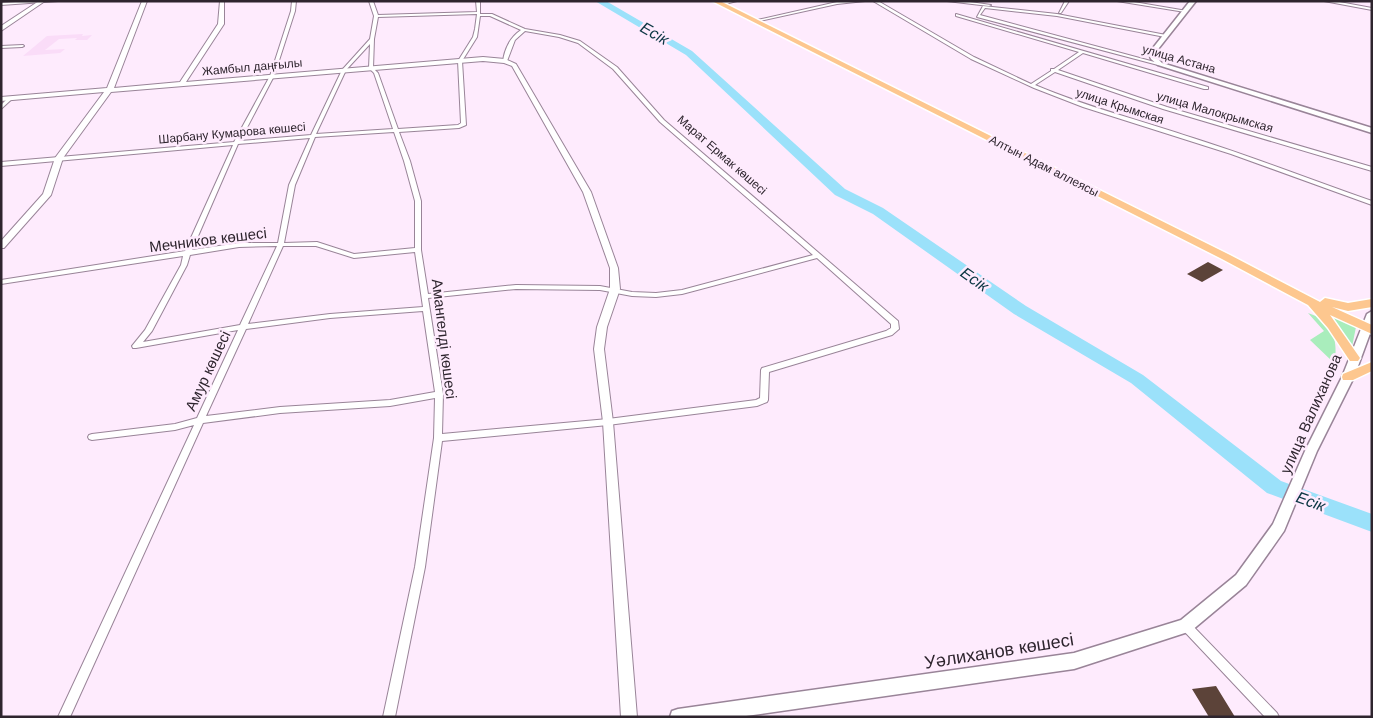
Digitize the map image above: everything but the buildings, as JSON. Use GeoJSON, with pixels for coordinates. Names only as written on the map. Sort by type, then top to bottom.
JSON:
{"type":"FeatureCollection","features":[{"type":"Feature","properties":{"kind":"main road"},"geometry":{"type":"LineString","coordinates":[[1160,64],[1153,58],[1152,53],[1193,1]]}},
{"type":"Feature","properties":{"kind":"main road","name":"Алтын Адам аллеясы"},"geometry":{"type":"LineString","coordinates":[[718,3],[1226,257],[1311,302],[1369,329]]}},
{"type":"Feature","properties":{"kind":"main road","name":"улица Астана"},"geometry":{"type":"LineString","coordinates":[[1160,64],[1372,131]]}},
{"type":"Feature","properties":{"kind":"main road"},"geometry":{"type":"LineString","coordinates":[[1296,294],[1346,307],[1372,304]]}},
{"type":"Feature","properties":{"kind":"main road"},"geometry":{"type":"LineString","coordinates":[[1311,302],[1332,325],[1354,358]]}},
{"type":"Feature","properties":{"kind":"main road","name":"улица Валиханова"},"geometry":{"type":"LineString","coordinates":[[1279,526],[1311,450],[1348,377],[1354,358],[1369,329],[1372,314]]}},
{"type":"Feature","properties":{"kind":"main road"},"geometry":{"type":"LineString","coordinates":[[1348,377],[1372,366]]}},
{"type":"Feature","properties":{"kind":"main road","name":"Уәлиханов көшесі"},"geometry":{"type":"LineString","coordinates":[[678,717],[1074,661],[1186,626],[1241,580],[1279,526]]}},
{"type":"Feature","properties":{"kind":"street"},"geometry":{"type":"LineString","coordinates":[[1,4],[56,1]]}},
{"type":"Feature","properties":{"kind":"street"},"geometry":{"type":"LineString","coordinates":[[1,246],[47,195],[59,158],[110,89],[145,1]]}},
{"type":"Feature","properties":{"kind":"street"},"geometry":{"type":"LineString","coordinates":[[182,84],[221,24],[222,1]]}},
{"type":"Feature","properties":{"kind":"street"},"geometry":{"type":"LineString","coordinates":[[294,1],[293,11],[272,76],[236,143],[187,254],[184,265],[148,331],[136,346],[243,327],[330,316],[426,309]]}},
{"type":"Feature","properties":{"kind":"street","name":"Амангелді көшесі"},"geometry":{"type":"LineString","coordinates":[[371,1],[376,16],[372,39],[371,68],[376,73],[418,200],[418,250],[439,394],[438,438],[420,567],[389,717]]}},
{"type":"Feature","properties":{"kind":"street"},"geometry":{"type":"LineString","coordinates":[[460,61],[464,51],[475,38],[478,21],[478,1]]}},
{"type":"Feature","properties":{"kind":"street"},"geometry":{"type":"LineString","coordinates":[[718,3],[735,1]]}},
{"type":"Feature","properties":{"kind":"street"},"geometry":{"type":"LineString","coordinates":[[755,21],[837,3],[863,1]]}},
{"type":"Feature","properties":{"kind":"street","name":"улица Крымская"},"geometry":{"type":"LineString","coordinates":[[875,1],[986,65],[1032,85],[1093,109],[1187,137],[1372,203]]}},
{"type":"Feature","properties":{"kind":"street"},"geometry":{"type":"LineString","coordinates":[[949,1],[1017,7]]}},
{"type":"Feature","properties":{"kind":"street"},"geometry":{"type":"LineString","coordinates":[[1060,12],[1067,1]]}},
{"type":"Feature","properties":{"kind":"street"},"geometry":{"type":"LineString","coordinates":[[1119,1],[1185,11]]}},
{"type":"Feature","properties":{"kind":"street"},"geometry":{"type":"LineString","coordinates":[[1326,1],[1372,10]]}},
{"type":"Feature","properties":{"kind":"street"},"geometry":{"type":"LineString","coordinates":[[1,30],[43,2]]}},
{"type":"Feature","properties":{"kind":"street","name":"улица Астана"},"geometry":{"type":"LineString","coordinates":[[1160,64],[978,16],[984,7],[1048,14],[1165,36]]}},
{"type":"Feature","properties":{"kind":"street","name":"Марат Ермак көшесі"},"geometry":{"type":"LineString","coordinates":[[376,16],[491,15],[524,30],[560,36],[578,42],[615,68],[662,122],[895,323],[895,329],[889,333],[765,370],[765,396],[764,400],[757,403],[608,422]]}},
{"type":"Feature","properties":{"kind":"street"},"geometry":{"type":"LineString","coordinates":[[957,15],[1206,88]]}},
{"type":"Feature","properties":{"kind":"street"},"geometry":{"type":"LineString","coordinates":[[524,30],[515,34],[511,40],[505,61],[514,65],[587,192],[614,268],[615,289],[602,327],[599,348],[608,422],[629,717]]}},
{"type":"Feature","properties":{"kind":"street","name":"Амур көшесі"},"geometry":{"type":"LineString","coordinates":[[64,717],[281,244],[292,185],[313,136],[344,70],[372,39]]}},
{"type":"Feature","properties":{"kind":"street"},"geometry":{"type":"LineString","coordinates":[[1,47],[22,46]]}},
{"type":"Feature","properties":{"kind":"street"},"geometry":{"type":"LineString","coordinates":[[1032,85],[1082,53]]}},
{"type":"Feature","properties":{"kind":"street","name":"Жамбыл даңғылы"},"geometry":{"type":"LineString","coordinates":[[1,99],[483,59],[505,61]]}},
{"type":"Feature","properties":{"kind":"street","name":"Шарбану Кумарова көшесі"},"geometry":{"type":"LineString","coordinates":[[1,164],[464,124],[460,61]]}},
{"type":"Feature","properties":{"kind":"street","name":"улица Малокрымская"},"geometry":{"type":"LineString","coordinates":[[1054,70],[1165,108],[1372,169]]}},
{"type":"Feature","properties":{"kind":"street"},"geometry":{"type":"LineString","coordinates":[[1,108],[11,98]]}},
{"type":"Feature","properties":{"kind":"street","name":"Мечников көшесі"},"geometry":{"type":"LineString","coordinates":[[1,282],[238,246],[317,244],[354,256],[418,250]]}},
{"type":"Feature","properties":{"kind":"street"},"geometry":{"type":"LineString","coordinates":[[425,296],[516,287],[615,289],[632,294],[656,295],[682,292],[818,256]]}},
{"type":"Feature","properties":{"kind":"street"},"geometry":{"type":"LineString","coordinates":[[92,437],[175,427],[200,420],[280,410],[390,403],[439,394]]}},
{"type":"Feature","properties":{"kind":"street"},"geometry":{"type":"LineString","coordinates":[[438,438],[608,422]]}},
{"type":"Feature","properties":{"kind":"street"},"geometry":{"type":"LineString","coordinates":[[1186,626],[1273,717]]}},
{"type":"Feature","properties":{"kind":"shaded area"},"geometry":{"type":"Polygon","coordinates":[[[83,34],[82,36],[92,35],[87,40],[75,40],[77,38],[59,39],[45,50],[65,49],[60,53],[23,56],[47,36],[83,34]]]}},
{"type":"Feature","properties":{"kind":"green space"},"geometry":{"type":"Polygon","coordinates":[[[1321,307],[1356,327],[1351,352],[1336,322],[1321,307]]]}},
{"type":"Feature","properties":{"kind":"green space"},"geometry":{"type":"Polygon","coordinates":[[[1308,313],[1319,317],[1330,327],[1333,333],[1336,352],[1334,363],[1310,340],[1324,331],[1308,313]]]}},
{"type":"Feature","properties":{"kind":"waterway","name":"Есік"},"geometry":{"type":"LineString","coordinates":[[599,1],[689,53],[840,192],[878,211],[1020,310],[1137,379],[1274,487],[1372,523]]}}]}
